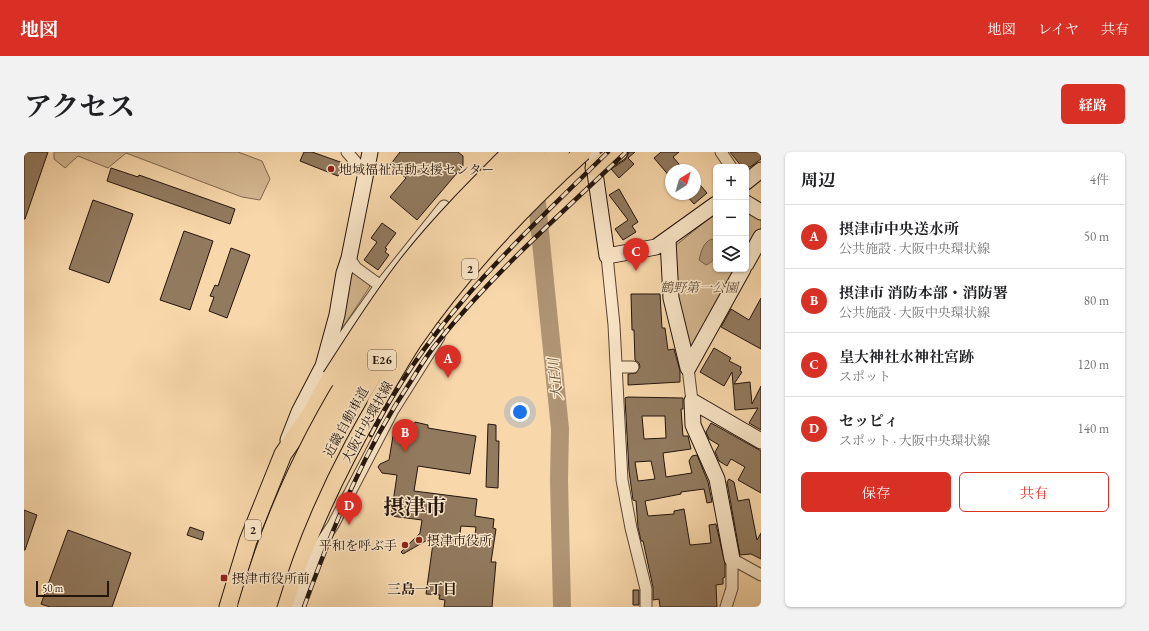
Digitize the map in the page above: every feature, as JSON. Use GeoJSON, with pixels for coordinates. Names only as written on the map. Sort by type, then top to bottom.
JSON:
{"type":"FeatureCollection","features":[{"type":"Feature","properties":{"kind":"highway","name":"近畿自動車道"},"geometry":{"type":"LineString","coordinates":[[248,607],[254,586],[280,516],[310,450],[342,391],[379,333],[423,272],[463,224],[534,152]]}},
{"type":"Feature","properties":{"kind":"highway","name":"近畿自動車道"},"geometry":{"type":"LineString","coordinates":[[266,607],[295,523],[315,479],[356,401],[389,349],[437,282],[479,232],[559,152]]}},
{"type":"Feature","properties":{"kind":"main road","name":"2"},"geometry":{"type":"LineString","coordinates":[[228,607],[248,541],[283,454],[309,417],[327,372],[366,323],[410,262],[456,208],[511,152]]}},
{"type":"Feature","properties":{"kind":"main road","name":"大阪中央環状線"},"geometry":{"type":"LineString","coordinates":[[284,607],[318,517],[347,454],[412,344],[454,288],[533,200],[584,152]]}},
{"type":"Feature","properties":{"kind":"main road"},"geometry":{"type":"LineString","coordinates":[[593,160],[619,152]]}},
{"type":"Feature","properties":{"kind":"main road"},"geometry":{"type":"LineString","coordinates":[[319,546],[347,454]]}},
{"type":"Feature","properties":{"kind":"street"},"geometry":{"type":"LineString","coordinates":[[347,152],[366,174]]}},
{"type":"Feature","properties":{"kind":"street"},"geometry":{"type":"LineString","coordinates":[[327,372],[344,273],[349,258],[370,152]]}},
{"type":"Feature","properties":{"kind":"street"},"geometry":{"type":"LineString","coordinates":[[720,152],[730,164]]}},
{"type":"Feature","properties":{"kind":"street"},"geometry":{"type":"LineString","coordinates":[[593,160],[607,256],[614,326],[622,480],[631,528],[646,589],[646,607]]}},
{"type":"Feature","properties":{"kind":"street"},"geometry":{"type":"LineString","coordinates":[[749,180],[761,170]]}},
{"type":"Feature","properties":{"kind":"street"},"geometry":{"type":"LineString","coordinates":[[749,205],[761,212]]}},
{"type":"Feature","properties":{"kind":"street"},"geometry":{"type":"LineString","coordinates":[[327,372],[380,286],[444,206]]}},
{"type":"Feature","properties":{"kind":"street"},"geometry":{"type":"LineString","coordinates":[[607,256],[649,250],[668,240],[713,206]]}},
{"type":"Feature","properties":{"kind":"street"},"geometry":{"type":"LineString","coordinates":[[749,259],[761,237]]}},
{"type":"Feature","properties":{"kind":"street"},"geometry":{"type":"LineString","coordinates":[[668,240],[671,298],[688,368],[694,425],[717,479],[732,559],[732,588],[726,607]]}},
{"type":"Feature","properties":{"kind":"street"},"geometry":{"type":"LineString","coordinates":[[296,607],[319,546],[333,526],[393,410],[439,337],[438,330],[431,322],[356,268],[349,258]]}},
{"type":"Feature","properties":{"kind":"street"},"geometry":{"type":"LineString","coordinates":[[688,368],[741,272]]}},
{"type":"Feature","properties":{"kind":"street"},"geometry":{"type":"LineString","coordinates":[[616,367],[633,366]]}},
{"type":"Feature","properties":{"kind":"street"},"geometry":{"type":"LineString","coordinates":[[692,401],[761,441]]}},
{"type":"Feature","properties":{"kind":"street"},"geometry":{"type":"LineString","coordinates":[[732,559],[761,575]]}},
{"type":"Feature","properties":{"kind":"green space"},"geometry":{"type":"Polygon","coordinates":[[[54,152],[238,152],[262,161],[270,179],[260,200],[242,197],[126,153],[108,168],[78,156],[65,168],[54,159],[54,152]]]}},
{"type":"Feature","properties":{"kind":"green space","name":"鶴野第一公園"},"geometry":{"type":"Polygon","coordinates":[[[749,212],[761,218],[761,228],[749,249],[749,212]]]}},
{"type":"Feature","properties":{"kind":"green space","name":"鶴野第一公園"},"geometry":{"type":"Polygon","coordinates":[[[713,215],[713,272],[736,272],[694,347],[689,345],[678,312],[675,246],[713,215]]]}},
{"type":"Feature","properties":{"kind":"green space"},"geometry":{"type":"Polygon","coordinates":[[[352,272],[370,285],[339,333],[352,272]]]}},
{"type":"Feature","properties":{"kind":"shaded area"},"geometry":{"type":"Polygon","coordinates":[[[709,240],[713,240],[713,260],[706,265],[699,260],[704,245],[709,240]]]}},
{"type":"Feature","properties":{"kind":"building"},"geometry":{"type":"Polygon","coordinates":[[[24,152],[48,152],[25,219],[24,219],[24,152]]]}},
{"type":"Feature","properties":{"kind":"building","name":"地域福祉活動支援センター"},"geometry":{"type":"Polygon","coordinates":[[[304,152],[312,152],[343,163],[338,176],[300,161],[304,152]]]}},
{"type":"Feature","properties":{"kind":"building"},"geometry":{"type":"Polygon","coordinates":[[[400,152],[458,152],[463,156],[463,166],[417,220],[390,197],[406,178],[390,165],[400,152]]]}},
{"type":"Feature","properties":{"kind":"building"},"geometry":{"type":"Polygon","coordinates":[[[629,152],[635,152],[628,158],[634,164],[619,178],[611,169],[625,160],[629,152]]]}},
{"type":"Feature","properties":{"kind":"building"},"geometry":{"type":"Polygon","coordinates":[[[661,152],[679,152],[673,157],[679,164],[665,164],[665,171],[654,158],[661,152]]]}},
{"type":"Feature","properties":{"kind":"building"},"geometry":{"type":"Polygon","coordinates":[[[730,152],[761,152],[761,159],[750,167],[749,164],[740,164],[730,152]]]}},
{"type":"Feature","properties":{"kind":"building"},"geometry":{"type":"Polygon","coordinates":[[[111,168],[138,177],[139,175],[235,209],[230,224],[107,181],[111,168]]]}},
{"type":"Feature","properties":{"kind":"building"},"geometry":{"type":"Polygon","coordinates":[[[701,186],[707,193],[701,198],[701,186]]]}},
{"type":"Feature","properties":{"kind":"building"},"geometry":{"type":"Polygon","coordinates":[[[619,189],[638,222],[632,226],[636,232],[623,240],[615,229],[628,220],[609,195],[619,189]]]}},
{"type":"Feature","properties":{"kind":"building"},"geometry":{"type":"Polygon","coordinates":[[[93,200],[133,214],[109,283],[69,269],[93,200]]]}},
{"type":"Feature","properties":{"kind":"building"},"geometry":{"type":"Polygon","coordinates":[[[690,200],[699,200],[694,204],[690,200]]]}},
{"type":"Feature","properties":{"kind":"building"},"geometry":{"type":"Polygon","coordinates":[[[382,223],[396,233],[385,248],[387,249],[385,252],[389,255],[378,270],[364,260],[377,242],[371,238],[382,223]]]}},
{"type":"Feature","properties":{"kind":"building"},"geometry":{"type":"Polygon","coordinates":[[[184,231],[213,241],[190,310],[160,300],[184,231]]]}},
{"type":"Feature","properties":{"kind":"building"},"geometry":{"type":"Polygon","coordinates":[[[231,248],[250,255],[227,318],[209,311],[214,297],[210,296],[215,285],[218,286],[231,248]]]}},
{"type":"Feature","properties":{"kind":"building"},"geometry":{"type":"Polygon","coordinates":[[[631,294],[660,294],[662,328],[665,328],[668,350],[674,349],[680,371],[680,382],[628,385],[628,374],[636,373],[640,367],[639,363],[635,360],[631,294]]]}},
{"type":"Feature","properties":{"kind":"building"},"geometry":{"type":"Polygon","coordinates":[[[761,298],[761,349],[721,327],[731,309],[749,320],[761,298]]]}},
{"type":"Feature","properties":{"kind":"building"},"geometry":{"type":"Polygon","coordinates":[[[714,348],[731,358],[729,361],[741,367],[740,371],[742,372],[734,384],[750,382],[752,404],[761,386],[761,430],[749,423],[758,408],[735,410],[732,372],[724,386],[700,372],[714,348]]]}},
{"type":"Feature","properties":{"kind":"building"},"geometry":{"type":"Polygon","coordinates":[[[625,398],[683,398],[683,409],[681,409],[683,436],[688,436],[691,449],[663,453],[666,477],[692,473],[689,461],[692,456],[697,455],[708,482],[712,502],[707,503],[704,489],[681,492],[681,494],[645,501],[648,516],[674,514],[674,511],[684,509],[690,545],[711,543],[709,525],[716,524],[725,564],[725,577],[723,578],[723,584],[716,585],[717,607],[660,607],[659,599],[653,600],[653,587],[643,541],[641,541],[638,527],[636,501],[633,500],[629,471],[625,398]],[[642,416],[644,439],[666,438],[665,416],[642,416]],[[651,461],[635,462],[638,481],[655,479],[651,461]]]}},
{"type":"Feature","properties":{"kind":"building"},"geometry":{"type":"Polygon","coordinates":[[[415,422],[428,425],[428,428],[476,436],[470,474],[418,466],[414,491],[477,499],[475,516],[494,519],[493,528],[496,529],[491,562],[496,562],[492,607],[444,607],[445,600],[439,599],[440,595],[426,594],[434,536],[403,554],[401,552],[420,533],[422,520],[391,516],[397,475],[382,473],[378,467],[380,464],[389,460],[394,430],[413,433],[415,422]],[[461,526],[459,541],[474,543],[476,527],[461,526]]]}},
{"type":"Feature","properties":{"kind":"building"},"geometry":{"type":"Polygon","coordinates":[[[711,423],[761,451],[761,493],[738,480],[745,467],[731,459],[727,466],[719,461],[715,452],[719,445],[709,439],[706,432],[711,423]]]}},
{"type":"Feature","properties":{"kind":"building"},"geometry":{"type":"Polygon","coordinates":[[[488,424],[496,425],[496,441],[499,441],[498,488],[486,487],[488,424]]]}},
{"type":"Feature","properties":{"kind":"building"},"geometry":{"type":"Polygon","coordinates":[[[729,479],[734,482],[738,501],[749,499],[757,540],[761,533],[761,559],[751,554],[740,555],[727,482],[729,479]]]}},
{"type":"Feature","properties":{"kind":"building"},"geometry":{"type":"Polygon","coordinates":[[[24,510],[37,515],[25,550],[24,550],[24,510]]]}},
{"type":"Feature","properties":{"kind":"building"},"geometry":{"type":"Polygon","coordinates":[[[190,527],[204,532],[202,540],[187,535],[190,527]]]}},
{"type":"Feature","properties":{"kind":"building"},"geometry":{"type":"Polygon","coordinates":[[[68,530],[131,553],[112,607],[50,607],[41,604],[68,530]]]}},
{"type":"Feature","properties":{"kind":"building"},"geometry":{"type":"Polygon","coordinates":[[[633,590],[639,590],[639,605],[633,605],[633,590]]]}},
{"type":"Feature","properties":{"kind":"waterway","name":"大正川"},"geometry":{"type":"LineString","coordinates":[[535,183],[560,429],[559,480],[562,607]]}},
{"type":"Feature","properties":{"kind":"railway"},"geometry":{"type":"LineString","coordinates":[[371,435],[394,394],[420,355],[448,319],[509,250],[608,152]]}},
{"type":"Feature","properties":{"kind":"railway"},"geometry":{"type":"LineString","coordinates":[[304,607],[326,548],[350,491],[378,435],[426,357],[459,317],[504,268],[626,152]]}},
{"type":"Feature","properties":{"kind":"place","name":"地域福祉活動支援センター"},"geometry":{"type":"Point","coordinates":[331,169]}},
{"type":"Feature","properties":{"kind":"place","name":"皇大神社水神社宮跡"},"geometry":{"type":"Point","coordinates":[636,271]}},
{"type":"Feature","properties":{"kind":"place","name":"摂津市中央送水所"},"geometry":{"type":"Point","coordinates":[448,378]}},
{"type":"Feature","properties":{"kind":"place","name":"摂津市 消防本部・消防署"},"geometry":{"type":"Point","coordinates":[405,452]}},
{"type":"Feature","properties":{"kind":"place","name":"セッピィ"},"geometry":{"type":"Point","coordinates":[349,525]}},
{"type":"Feature","properties":{"kind":"place","name":"摂津市役所"},"geometry":{"type":"Point","coordinates":[419,540]}},
{"type":"Feature","properties":{"kind":"place","name":"平和を呼ぶ手"},"geometry":{"type":"Point","coordinates":[405,545]}},
{"type":"Feature","properties":{"kind":"place","name":"摂津市役所前"},"geometry":{"type":"Point","coordinates":[224,578]}},
{"type":"Feature","properties":{"kind":"district","name":"摂津市"},"geometry":{"type":"Point","coordinates":[415,506]}},
{"type":"Feature","properties":{"kind":"district","name":"三島一丁目"},"geometry":{"type":"Point","coordinates":[422,589]}}]}
